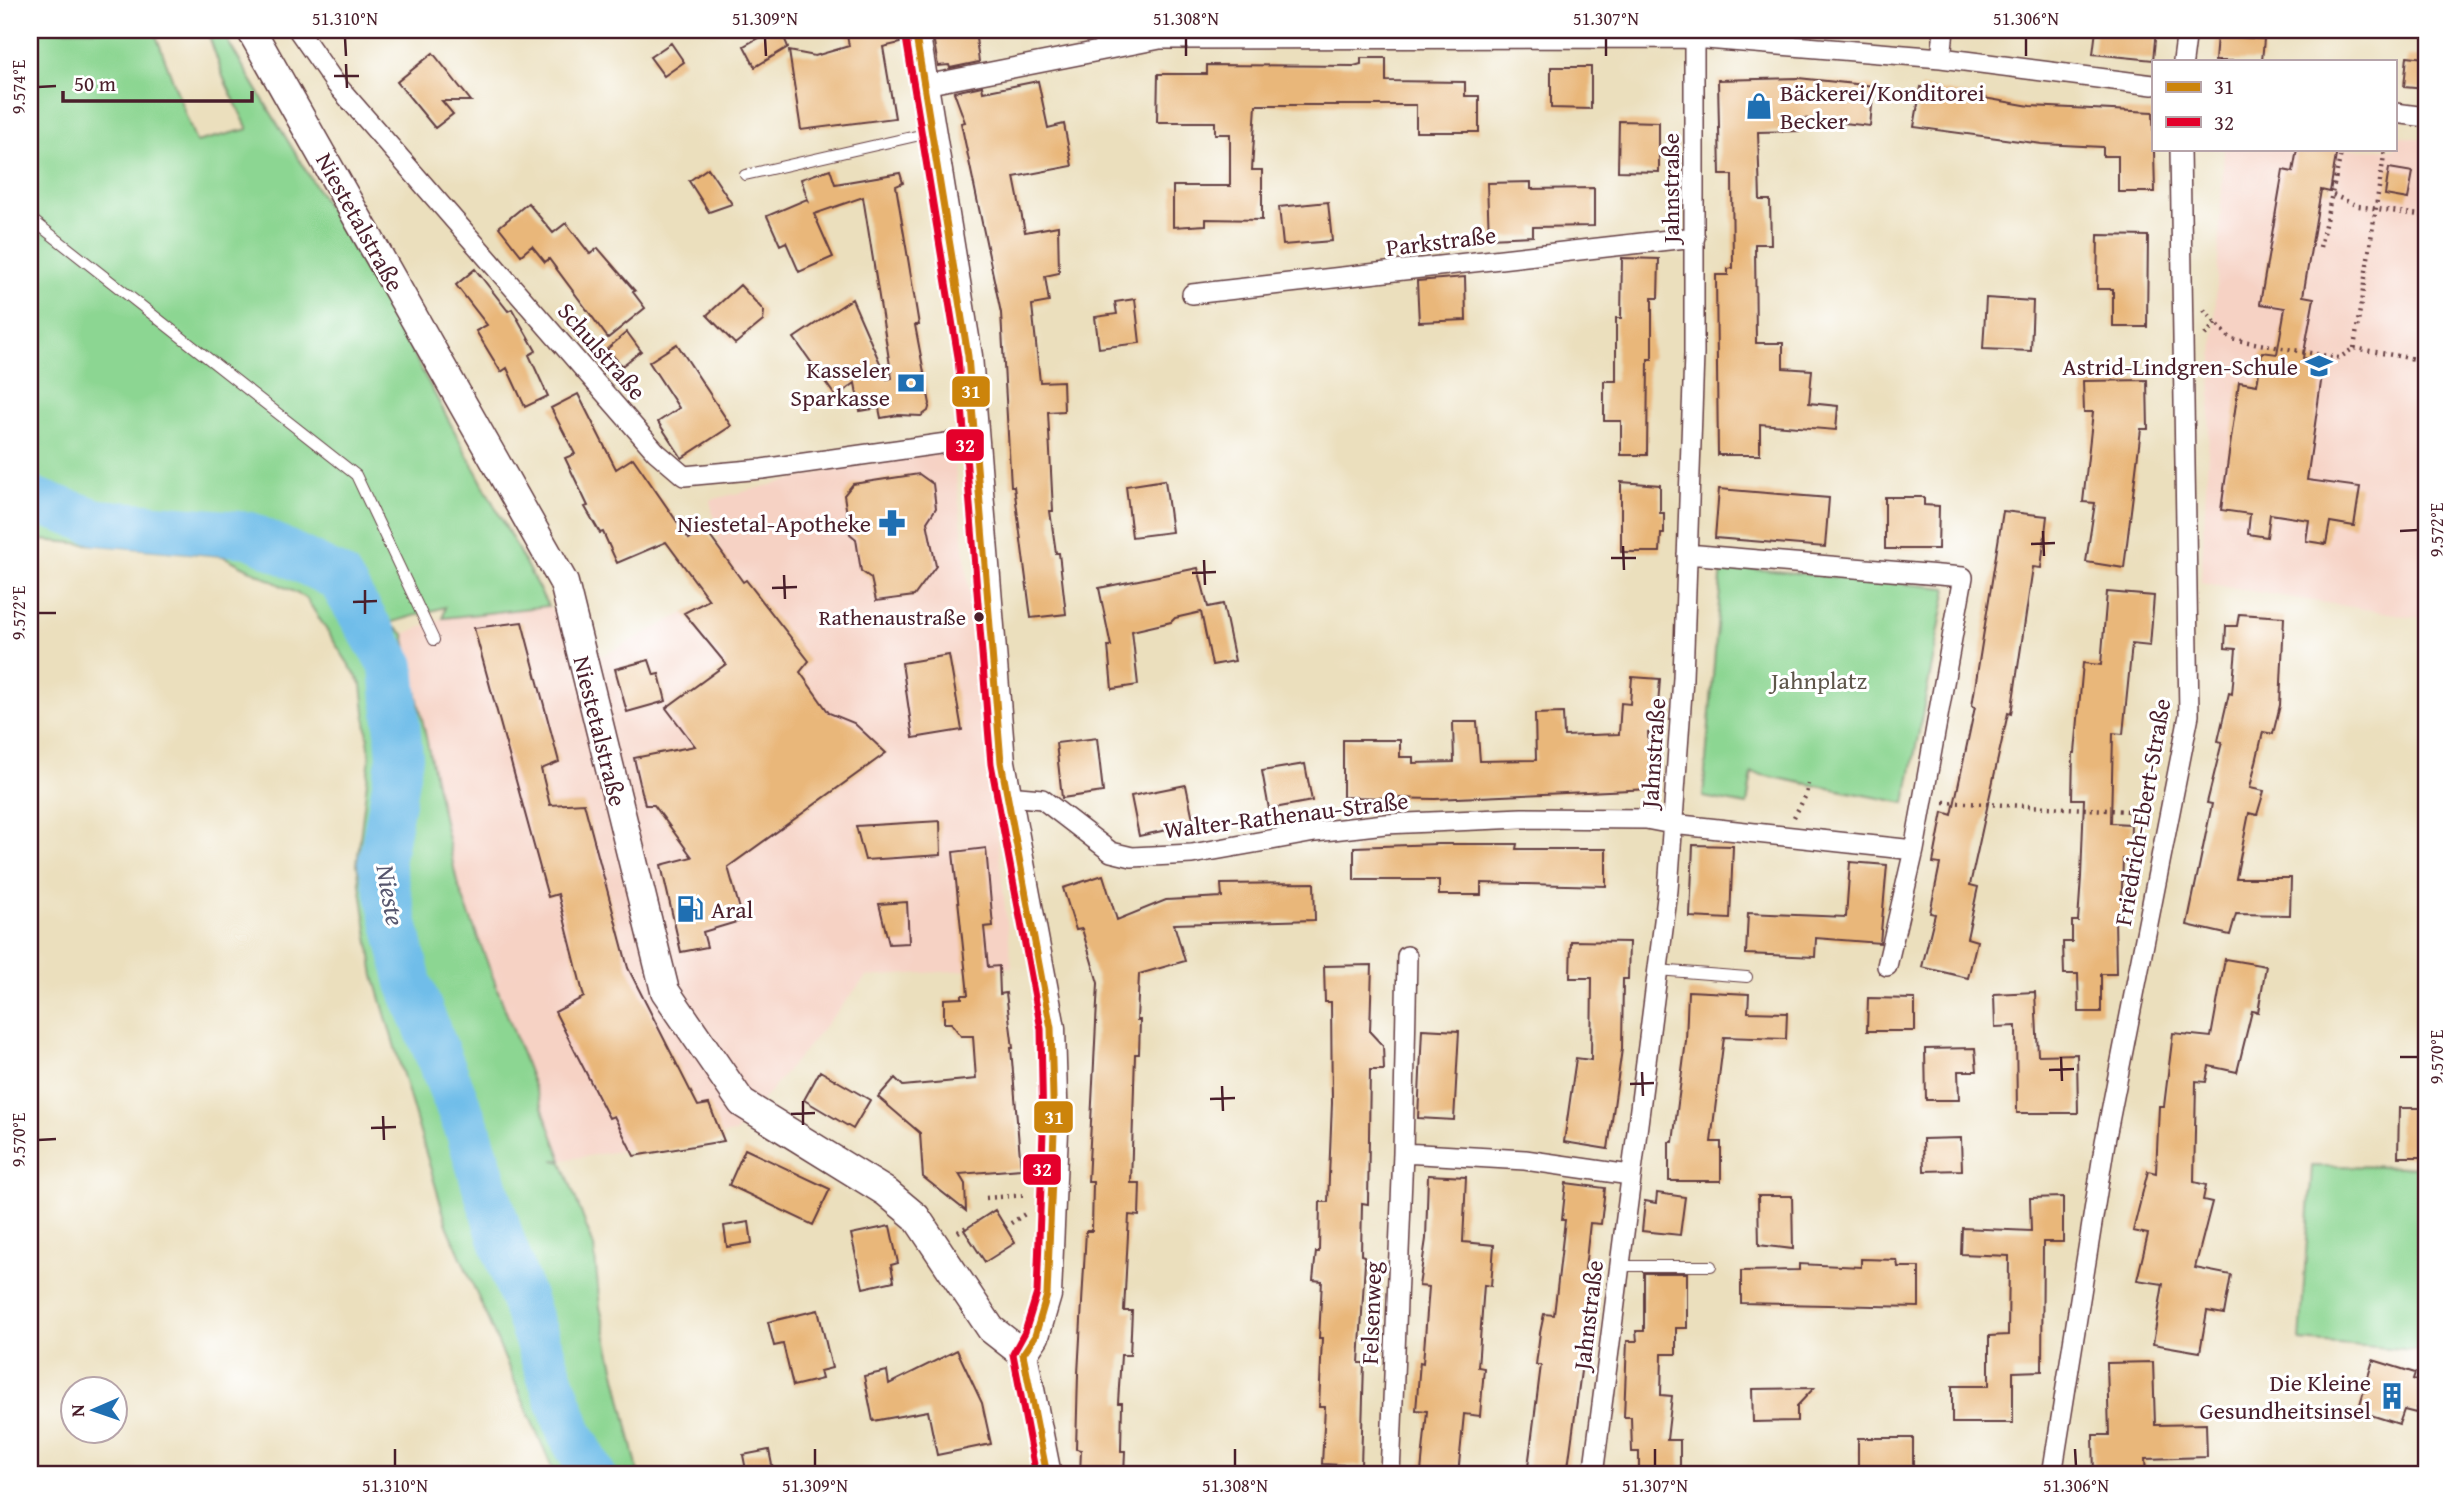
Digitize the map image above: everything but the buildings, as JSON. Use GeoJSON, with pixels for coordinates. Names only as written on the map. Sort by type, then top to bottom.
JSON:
{"type":"FeatureCollection","features":[{"type":"Feature","properties":{"kind":"main road","name":"Niestetalstraße"},"geometry":{"type":"LineString","coordinates":[[251,30],[564,583],[665,991],[742,1103],[886,1192],[916,1217],[991,1329],[1023,1354]]}},
{"type":"Feature","properties":{"kind":"main road"},"geometry":{"type":"LineString","coordinates":[[915,30],[968,356],[986,604],[1001,762],[1051,1028],[1055,1074],[1047,1295],[1035,1336],[1023,1354],[1047,1475]]}},
{"type":"Feature","properties":{"kind":"street","name":"Schulstraße"},"geometry":{"type":"LineString","coordinates":[[298,30],[335,83],[656,452],[684,476],[762,469],[975,439]]}},
{"type":"Feature","properties":{"kind":"street"},"geometry":{"type":"LineString","coordinates":[[1941,58],[1944,30]]}},
{"type":"Feature","properties":{"kind":"street"},"geometry":{"type":"LineString","coordinates":[[2183,60],[2187,30]]}},
{"type":"Feature","properties":{"kind":"street"},"geometry":{"type":"LineString","coordinates":[[925,85],[1160,39],[1694,34],[1941,58],[2152,85]]}},
{"type":"Feature","properties":{"kind":"street","name":"Jahnstraße"},"geometry":{"type":"LineString","coordinates":[[1594,1475],[1668,890],[1683,678],[1695,237],[1694,34]]}},
{"type":"Feature","properties":{"kind":"street"},"geometry":{"type":"LineString","coordinates":[[2396,113],[2426,117]]}},
{"type":"Feature","properties":{"kind":"street","name":"Friedrich-Ebert-Straße"},"geometry":{"type":"LineString","coordinates":[[2052,1475],[2105,1142],[2189,715],[2180,284],[2180,150]]}},
{"type":"Feature","properties":{"kind":"street","name":"Parkstraße"},"geometry":{"type":"LineString","coordinates":[[1192,294],[1695,237]]}},
{"type":"Feature","properties":{"kind":"street"},"geometry":{"type":"LineString","coordinates":[[1687,554],[1962,577],[1914,850],[1888,966]]}},
{"type":"Feature","properties":{"kind":"street","name":"Walter-Rathenau-Straße"},"geometry":{"type":"LineString","coordinates":[[1007,796],[1042,799],[1111,852],[1132,857],[1192,854],[1315,832],[1385,824],[1591,818],[1646,819],[1672,824]]}},
{"type":"Feature","properties":{"kind":"street"},"geometry":{"type":"LineString","coordinates":[[1672,824],[1914,850]]}},
{"type":"Feature","properties":{"kind":"street","name":"Felsenweg"},"geometry":{"type":"LineString","coordinates":[[1390,1475],[1403,1153],[1407,956]]}},
{"type":"Feature","properties":{"kind":"street"},"geometry":{"type":"LineString","coordinates":[[1403,1153],[1525,1160],[1630,1175]]}},
{"type":"Feature","properties":{"kind":"lane"},"geometry":{"type":"LineString","coordinates":[[746,175],[933,132]]}},
{"type":"Feature","properties":{"kind":"lane"},"geometry":{"type":"LineString","coordinates":[[30,218],[356,475],[434,640]]}},
{"type":"Feature","properties":{"kind":"lane"},"geometry":{"type":"LineString","coordinates":[[1657,970],[1747,977]]}},
{"type":"Feature","properties":{"kind":"lane"},"geometry":{"type":"LineString","coordinates":[[1619,1266],[1711,1266]]}},
{"type":"Feature","properties":{"kind":"path"},"geometry":{"type":"LineString","coordinates":[[2320,247],[2342,150]]}},
{"type":"Feature","properties":{"kind":"path"},"geometry":{"type":"LineString","coordinates":[[2354,348],[2385,150]]}},
{"type":"Feature","properties":{"kind":"path"},"geometry":{"type":"LineString","coordinates":[[2333,195],[2358,206],[2426,216]]}},
{"type":"Feature","properties":{"kind":"path"},"geometry":{"type":"LineString","coordinates":[[2180,284],[2231,339],[2339,358],[2354,348],[2426,361]]}},
{"type":"Feature","properties":{"kind":"path"},"geometry":{"type":"LineString","coordinates":[[1793,818],[1808,784]]}},
{"type":"Feature","properties":{"kind":"path"},"geometry":{"type":"LineString","coordinates":[[1923,801],[2170,813]]}},
{"type":"Feature","properties":{"kind":"path"},"geometry":{"type":"LineString","coordinates":[[986,1198],[1021,1195]]}},
{"type":"Feature","properties":{"kind":"path"},"geometry":{"type":"LineString","coordinates":[[1005,1227],[1015,1221]]}},
{"type":"Feature","properties":{"kind":"path"},"geometry":{"type":"LineString","coordinates":[[962,1230],[970,1225]]}},
{"type":"Feature","properties":{"kind":"shaded area","name":"Astrid-Lindgren-Schule"},"geometry":{"type":"Polygon","coordinates":[[[2396,136],[2426,139],[2426,619],[2201,583],[2224,150],[2396,150],[2396,136]]]}},
{"type":"Feature","properties":{"kind":"shaded area"},"geometry":{"type":"Polygon","coordinates":[[[953,450],[1012,967],[866,977],[735,1133],[562,1160],[457,882],[404,634],[443,618],[548,606],[602,656],[729,590],[710,500],[831,470],[953,450]]]}},
{"type":"Feature","properties":{"kind":"green space"},"geometry":{"type":"Polygon","coordinates":[[[30,30],[154,30],[196,142],[248,129],[224,79],[207,30],[221,30],[387,305],[548,606],[443,618],[445,607],[389,623],[404,634],[457,882],[562,1160],[553,1160],[562,1162],[594,1247],[600,1307],[639,1475],[555,1475],[447,1225],[374,976],[357,864],[370,756],[362,685],[306,598],[223,556],[30,539],[30,30]]]}},
{"type":"Feature","properties":{"kind":"green space","name":"Jahnplatz"},"geometry":{"type":"Polygon","coordinates":[[[1722,566],[1947,588],[1905,803],[1752,773],[1747,805],[1703,797],[1722,566]]]}},
{"type":"Feature","properties":{"kind":"green space"},"geometry":{"type":"Polygon","coordinates":[[[2312,1166],[2426,1167],[2426,1351],[2300,1341],[2312,1166]]]}},
{"type":"Feature","properties":{"kind":"waterway","name":"Nieste"},"geometry":{"type":"LineString","coordinates":[[30,499],[97,522],[250,535],[339,578],[392,666],[400,757],[381,863],[409,983],[469,1133],[500,1235],[570,1433],[593,1475]]}},
{"type":"Feature","properties":{"kind":"transit line","name":"31"},"geometry":{"type":"LineString","coordinates":[[915,30],[968,356],[1001,762],[1051,1028],[1054,1132],[1047,1295],[1035,1336],[1023,1354],[1047,1475]]}},
{"type":"Feature","properties":{"kind":"transit line","name":"32"},"geometry":{"type":"LineString","coordinates":[[905,32],[958,357],[991,764],[1041,1029],[1043,1132],[1037,1293],[1025,1332],[1013,1354],[1036,1475]]}},
{"type":"Feature","properties":{"kind":"place","name":"Bäckerei/Konditorei Becker"},"geometry":{"type":"Point","coordinates":[1759,106]}},
{"type":"Feature","properties":{"kind":"place","name":"Astrid-Lindgren-Schule"},"geometry":{"type":"Point","coordinates":[2319,366]}},
{"type":"Feature","properties":{"kind":"place","name":"Kasseler Sparkasse"},"geometry":{"type":"Point","coordinates":[911,383]}},
{"type":"Feature","properties":{"kind":"place","name":"Niestetal-Apotheke"},"geometry":{"type":"Point","coordinates":[892,523]}},
{"type":"Feature","properties":{"kind":"place","name":"Rathenaustraße"},"geometry":{"type":"Point","coordinates":[979,617]}},
{"type":"Feature","properties":{"kind":"place","name":"Aral"},"geometry":{"type":"Point","coordinates":[690,909]}},
{"type":"Feature","properties":{"kind":"place","name":"Die Kleine Gesundheitsinsel"},"geometry":{"type":"Point","coordinates":[2392,1396]}}]}
